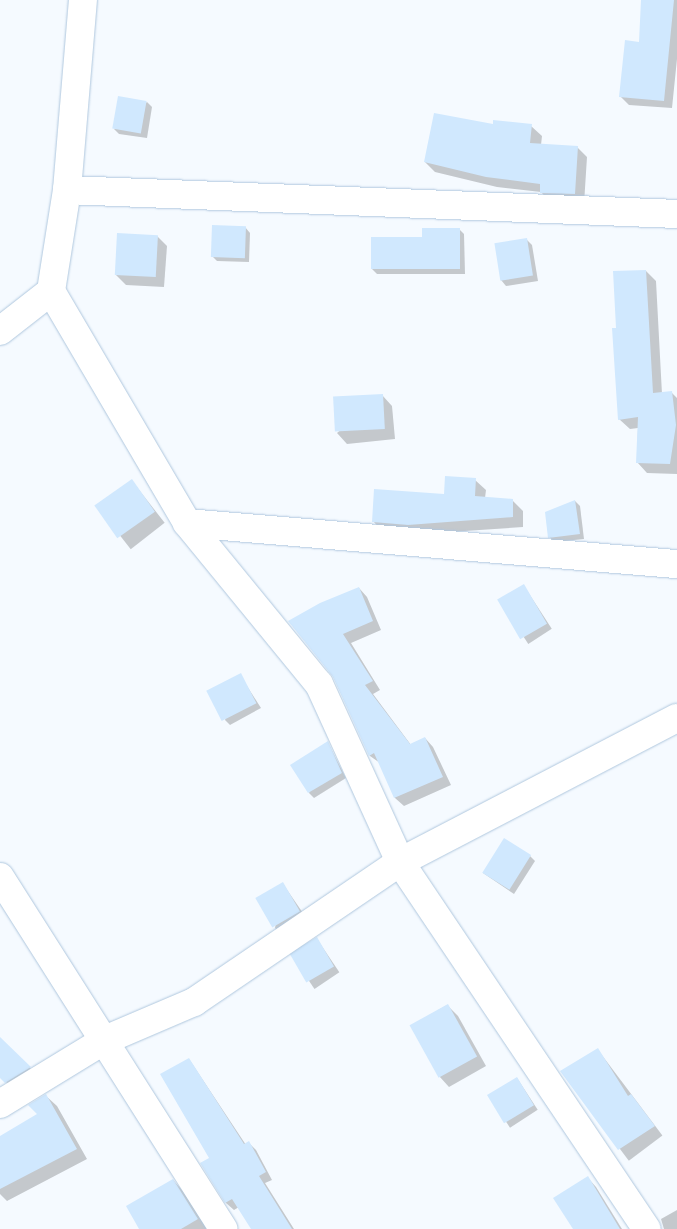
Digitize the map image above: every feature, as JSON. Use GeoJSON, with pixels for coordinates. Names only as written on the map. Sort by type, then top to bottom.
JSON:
{"type":"FeatureCollection","features":[{"type":"Feature","properties":{"kind":"street"},"geometry":{"type":"LineString","coordinates":[[83,0],[67,190],[51,291],[187,523],[319,684],[400,862],[647,1229]]}},
{"type":"Feature","properties":{"kind":"street"},"geometry":{"type":"LineString","coordinates":[[67,190],[677,214]]}},
{"type":"Feature","properties":{"kind":"street"},"geometry":{"type":"LineString","coordinates":[[0,331],[51,291]]}},
{"type":"Feature","properties":{"kind":"street"},"geometry":{"type":"LineString","coordinates":[[187,523],[677,564]]}},
{"type":"Feature","properties":{"kind":"street"},"geometry":{"type":"LineString","coordinates":[[0,1104],[105,1040],[194,1002],[400,862],[677,718]]}},
{"type":"Feature","properties":{"kind":"street"},"geometry":{"type":"LineString","coordinates":[[0,877],[223,1229]]}},
{"type":"Feature","properties":{"kind":"building"},"geometry":{"type":"Polygon","coordinates":[[[641,0],[674,0],[664,101],[619,97],[625,40],[639,42],[641,0]]]}},
{"type":"Feature","properties":{"kind":"building"},"geometry":{"type":"Polygon","coordinates":[[[118,96],[147,101],[141,134],[112,128],[118,96]]]}},
{"type":"Feature","properties":{"kind":"building"},"geometry":{"type":"Polygon","coordinates":[[[434,113],[493,124],[493,120],[532,124],[530,143],[578,146],[575,194],[540,193],[540,184],[486,177],[424,162],[434,113]]]}},
{"type":"Feature","properties":{"kind":"building"},"geometry":{"type":"Polygon","coordinates":[[[212,225],[246,226],[245,258],[211,257],[212,225]]]}},
{"type":"Feature","properties":{"kind":"building"},"geometry":{"type":"Polygon","coordinates":[[[422,228],[460,228],[460,269],[371,269],[371,237],[422,237],[422,228]]]}},
{"type":"Feature","properties":{"kind":"building"},"geometry":{"type":"Polygon","coordinates":[[[117,233],[158,235],[156,277],[115,275],[117,233]]]}},
{"type":"Feature","properties":{"kind":"building"},"geometry":{"type":"Polygon","coordinates":[[[527,238],[533,276],[500,281],[494,243],[527,238]]]}},
{"type":"Feature","properties":{"kind":"building"},"geometry":{"type":"Polygon","coordinates":[[[646,270],[653,393],[672,391],[676,425],[670,464],[636,463],[638,417],[618,420],[612,328],[616,328],[613,271],[646,270]]]}},
{"type":"Feature","properties":{"kind":"building"},"geometry":{"type":"Polygon","coordinates":[[[383,394],[385,429],[335,432],[333,397],[383,394]]]}},
{"type":"Feature","properties":{"kind":"building"},"geometry":{"type":"Polygon","coordinates":[[[445,476],[476,478],[475,496],[513,499],[513,517],[408,525],[372,522],[374,489],[444,494],[445,476]]]}},
{"type":"Feature","properties":{"kind":"building"},"geometry":{"type":"Polygon","coordinates":[[[132,479],[155,512],[117,538],[94,505],[132,479]]]}},
{"type":"Feature","properties":{"kind":"building"},"geometry":{"type":"Polygon","coordinates":[[[575,500],[580,534],[548,538],[545,512],[575,500]]]}},
{"type":"Feature","properties":{"kind":"building"},"geometry":{"type":"Polygon","coordinates":[[[524,584],[547,624],[520,639],[497,600],[524,584]]]}},
{"type":"Feature","properties":{"kind":"building"},"geometry":{"type":"Polygon","coordinates":[[[359,587],[373,621],[343,634],[373,681],[365,685],[410,744],[425,737],[443,777],[394,798],[374,753],[369,756],[333,677],[288,621],[320,603],[359,587]]]}},
{"type":"Feature","properties":{"kind":"building"},"geometry":{"type":"Polygon","coordinates":[[[241,673],[256,703],[222,721],[206,691],[241,673]]]}},
{"type":"Feature","properties":{"kind":"building"},"geometry":{"type":"Polygon","coordinates":[[[328,741],[342,773],[308,793],[290,765],[328,741]]]}},
{"type":"Feature","properties":{"kind":"building"},"geometry":{"type":"Polygon","coordinates":[[[504,838],[531,855],[509,890],[482,873],[504,838]]]}},
{"type":"Feature","properties":{"kind":"building"},"geometry":{"type":"Polygon","coordinates":[[[283,882],[300,911],[272,927],[255,898],[283,882]]]}},
{"type":"Feature","properties":{"kind":"building"},"geometry":{"type":"Polygon","coordinates":[[[317,937],[334,966],[306,982],[289,953],[317,937]]]}},
{"type":"Feature","properties":{"kind":"building"},"geometry":{"type":"Polygon","coordinates":[[[448,1004],[477,1056],[439,1078],[410,1025],[448,1004]]]}},
{"type":"Feature","properties":{"kind":"building"},"geometry":{"type":"Polygon","coordinates":[[[0,1037],[31,1067],[5,1083],[0,1078],[0,1037]]]}},
{"type":"Feature","properties":{"kind":"building"},"geometry":{"type":"Polygon","coordinates":[[[598,1048],[628,1096],[631,1094],[655,1126],[618,1150],[560,1071],[598,1048]]]}},
{"type":"Feature","properties":{"kind":"building"},"geometry":{"type":"Polygon","coordinates":[[[189,1058],[244,1144],[249,1141],[266,1172],[259,1176],[292,1229],[251,1229],[232,1199],[225,1203],[200,1163],[209,1158],[160,1074],[189,1058]]]}},
{"type":"Feature","properties":{"kind":"building"},"geometry":{"type":"Polygon","coordinates":[[[517,1077],[534,1105],[504,1123],[487,1095],[517,1077]]]}},
{"type":"Feature","properties":{"kind":"building"},"geometry":{"type":"Polygon","coordinates":[[[46,1094],[77,1149],[0,1189],[0,1136],[37,1114],[28,1105],[46,1094]]]}},
{"type":"Feature","properties":{"kind":"building"},"geometry":{"type":"Polygon","coordinates":[[[588,1176],[620,1229],[573,1229],[553,1198],[588,1176]]]}},
{"type":"Feature","properties":{"kind":"building"},"geometry":{"type":"Polygon","coordinates":[[[173,1179],[198,1219],[181,1229],[139,1229],[126,1206],[173,1179]]]}}]}
